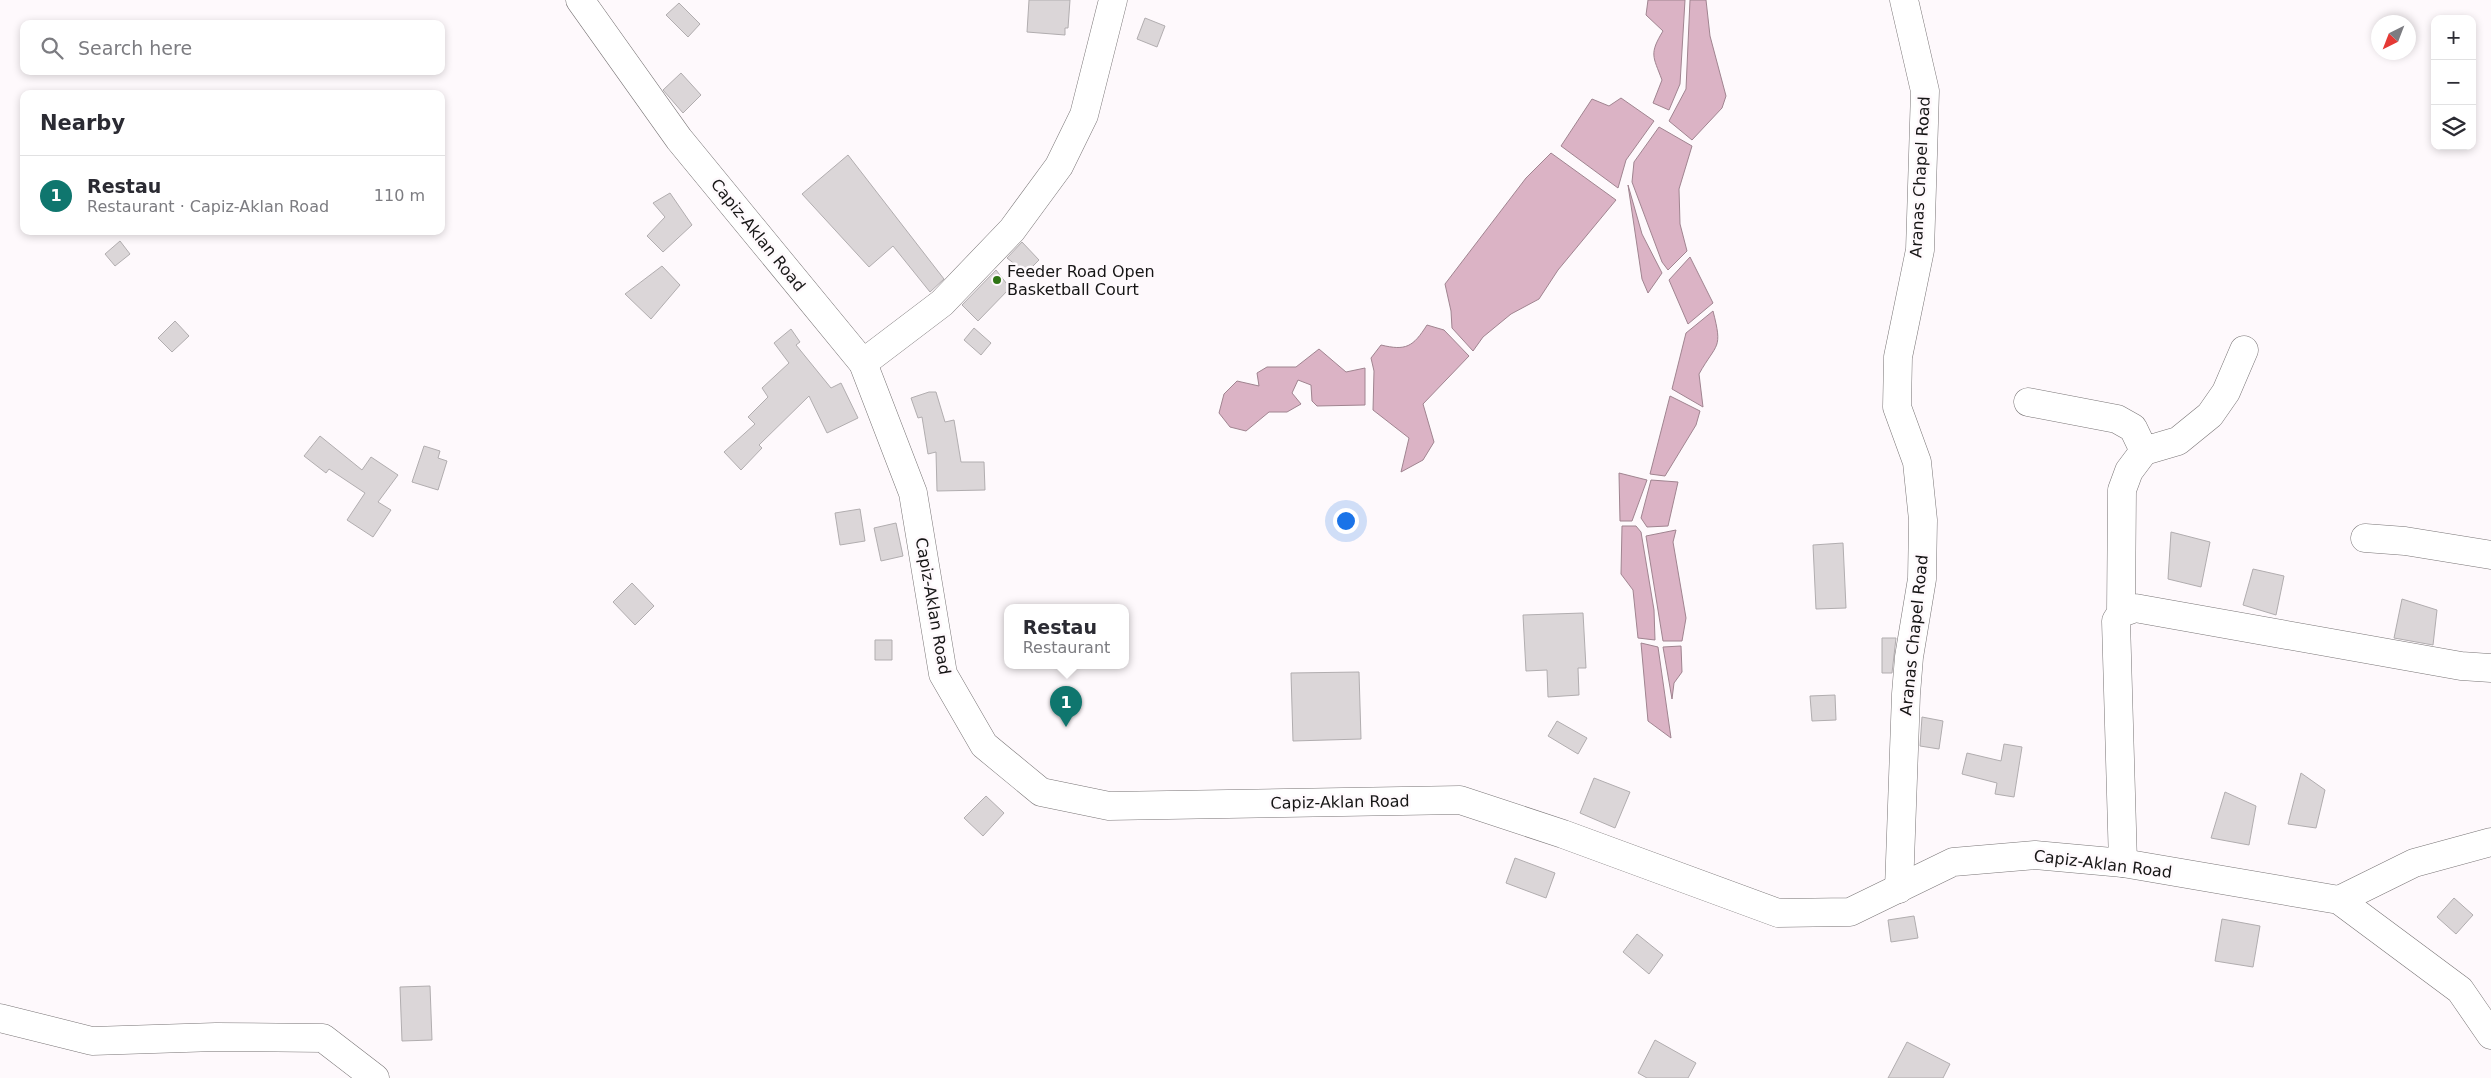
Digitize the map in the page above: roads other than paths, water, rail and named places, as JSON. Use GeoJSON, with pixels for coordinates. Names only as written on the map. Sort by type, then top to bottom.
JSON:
{"type":"FeatureCollection","features":[{"type":"Feature","properties":{"kind":"street","name":"Capiz-Aklan Road"},"geometry":{"type":"LineString","coordinates":[[580,0],[679,139],[863,363],[913,493],[943,674],[984,745],[1041,792],[1109,806],[1460,800],[1563,834],[1778,913],[1850,912],[1954,862],[2035,854],[2123,863],[2340,900],[2460,990],[2491,1035]]}},
{"type":"Feature","properties":{"kind":"street"},"geometry":{"type":"LineString","coordinates":[[863,363],[942,303],[1012,230],[1059,166],[1084,115],[1114,0]]}},
{"type":"Feature","properties":{"kind":"street","name":"Aranas Chapel Road"},"geometry":{"type":"LineString","coordinates":[[1899,888],[1906,694],[1909,657],[1922,578],[1923,520],[1917,462],[1897,407],[1898,357],[1920,250],[1925,91],[1904,0]]}},
{"type":"Feature","properties":{"kind":"street"},"geometry":{"type":"LineString","coordinates":[[2123,863],[2116,621],[2121,613],[2122,490],[2129,471],[2144,451],[2178,441],[2210,416],[2226,392],[2244,350]]}},
{"type":"Feature","properties":{"kind":"street"},"geometry":{"type":"LineString","coordinates":[[2028,402],[2117,419],[2133,428],[2144,451]]}},
{"type":"Feature","properties":{"kind":"street"},"geometry":{"type":"LineString","coordinates":[[2364,538],[2405,541],[2491,555]]}},
{"type":"Feature","properties":{"kind":"street"},"geometry":{"type":"LineString","coordinates":[[2121,613],[2134,608],[2461,666],[2491,668]]}},
{"type":"Feature","properties":{"kind":"street"},"geometry":{"type":"LineString","coordinates":[[2340,900],[2414,864],[2491,842]]}},
{"type":"Feature","properties":{"kind":"street"},"geometry":{"type":"LineString","coordinates":[[0,1018],[92,1041],[216,1037],[323,1038],[375,1078]]}},
{"type":"Feature","properties":{"kind":"place","name":"Feeder Road Open Basketball Court"},"geometry":{"type":"Point","coordinates":[997,280]}},
{"type":"Feature","properties":{"kind":"place","name":"Restau"},"geometry":{"type":"Point","coordinates":[1066,727]}}]}
